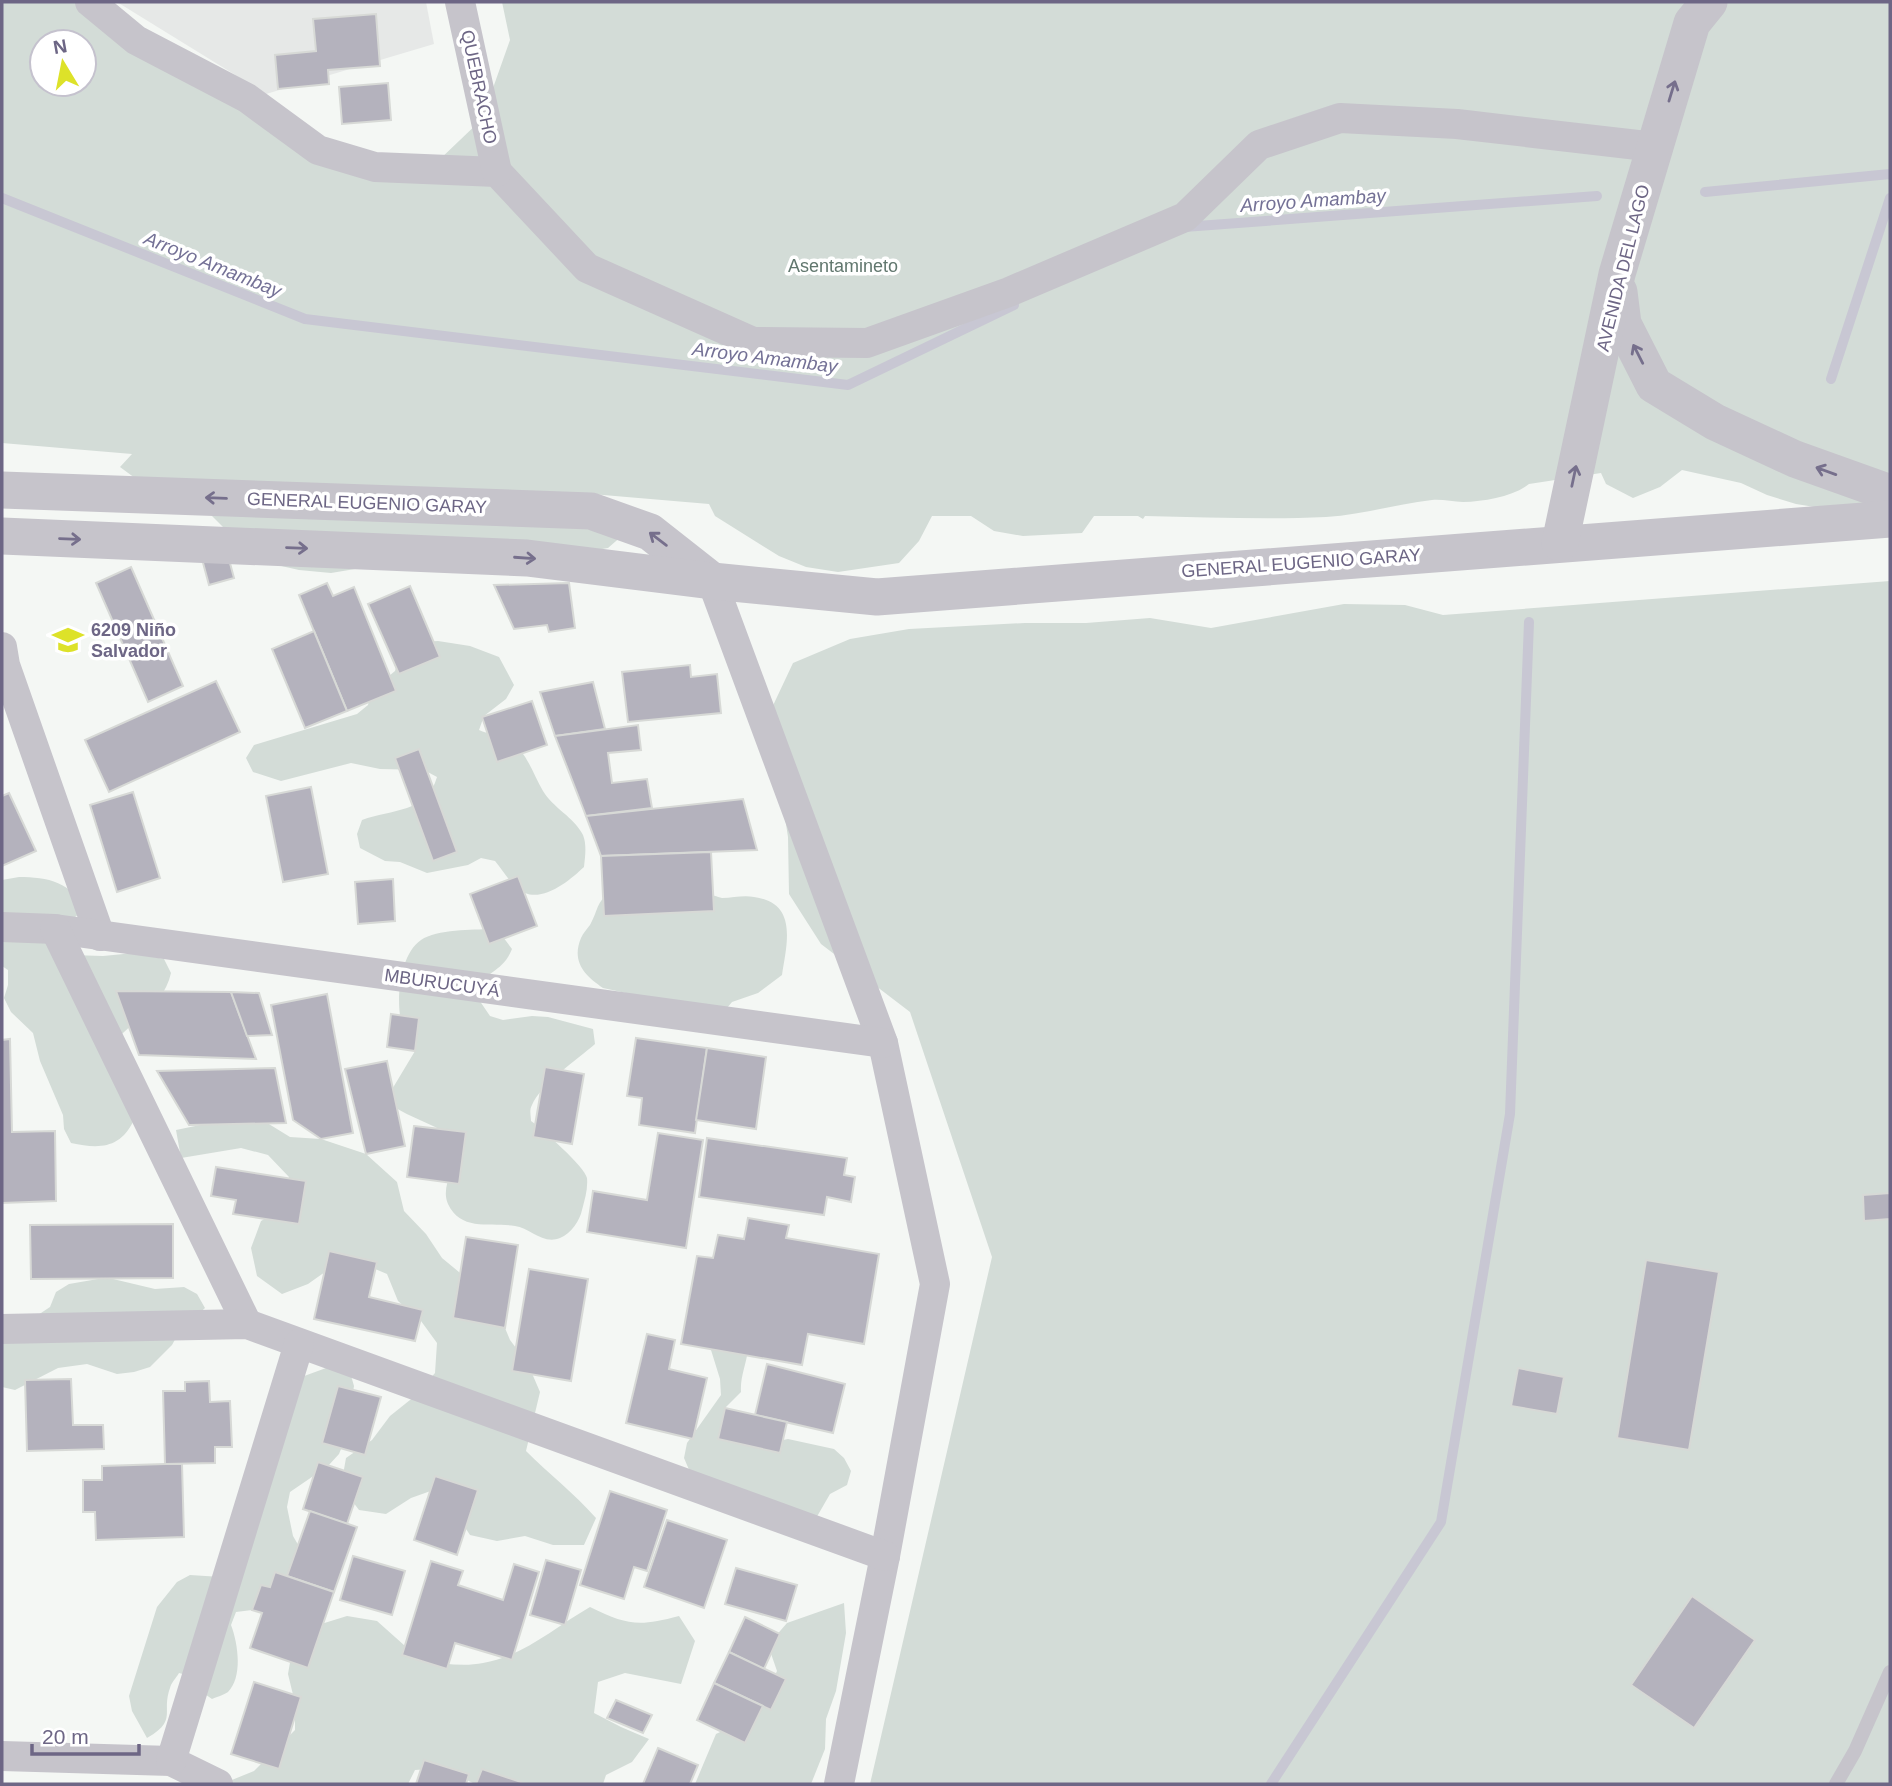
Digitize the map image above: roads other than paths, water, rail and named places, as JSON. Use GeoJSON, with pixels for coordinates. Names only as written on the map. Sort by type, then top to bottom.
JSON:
{"type":"FeatureCollection","features":[{"type":"Feature","properties":{"kind":"street"},"geometry":{"type":"LineString","coordinates":[[90,2],[136,40],[247,98],[318,150],[375,167],[497,172],[587,268],[753,342],[867,343],[1009,292],[1185,217],[1259,145],[1340,118],[1457,124],[1655,147]]}},
{"type":"Feature","properties":{"kind":"street","name":"QUEBRACHO"},"geometry":{"type":"LineString","coordinates":[[460,2],[497,172]]}},
{"type":"Feature","properties":{"kind":"street","name":"AVENIDA DEL LAGO"},"geometry":{"type":"LineString","coordinates":[[1560,543],[1618,274],[1692,23],[1709,2]]}},
{"type":"Feature","properties":{"kind":"street"},"geometry":{"type":"LineString","coordinates":[[1618,274],[1623,324],[1654,385],[1715,422],[1784,454],[1890,493]]}},
{"type":"Feature","properties":{"kind":"street","name":"GENERAL EUGENIO GARAY"},"geometry":{"type":"LineString","coordinates":[[2,490],[591,511],[650,532],[712,580]]}},
{"type":"Feature","properties":{"kind":"street","name":"GENERAL EUGENIO GARAY"},"geometry":{"type":"LineString","coordinates":[[2,536],[527,558],[877,597],[1890,519]]}},
{"type":"Feature","properties":{"kind":"street"},"geometry":{"type":"LineString","coordinates":[[712,580],[883,1043],[935,1284],[885,1556],[839,1784]]}},
{"type":"Feature","properties":{"kind":"street"},"geometry":{"type":"LineString","coordinates":[[2,647],[5,666],[100,936]]}},
{"type":"Feature","properties":{"kind":"street","name":"MBURUCUYÁ"},"geometry":{"type":"LineString","coordinates":[[2,928],[55,929],[883,1043]]}},
{"type":"Feature","properties":{"kind":"street"},"geometry":{"type":"LineString","coordinates":[[55,929],[247,1324]]}},
{"type":"Feature","properties":{"kind":"street"},"geometry":{"type":"LineString","coordinates":[[2,1329],[247,1324],[885,1556]]}},
{"type":"Feature","properties":{"kind":"street"},"geometry":{"type":"LineString","coordinates":[[171,1761],[299,1344]]}},
{"type":"Feature","properties":{"kind":"street"},"geometry":{"type":"LineString","coordinates":[[2,1756],[171,1761],[218,1784]]}},
{"type":"Feature","properties":{"kind":"lane"},"geometry":{"type":"LineString","coordinates":[[1836,1784],[1855,1751],[1890,1672]]}},
{"type":"Feature","properties":{"kind":"waterway","name":"Arroyo Amambay"},"geometry":{"type":"LineString","coordinates":[[1705,192],[1890,174]]}},
{"type":"Feature","properties":{"kind":"waterway","name":"Arroyo Amambay"},"geometry":{"type":"LineString","coordinates":[[1184,227],[1597,196]]}},
{"type":"Feature","properties":{"kind":"waterway","name":"Arroyo Amambay"},"geometry":{"type":"LineString","coordinates":[[2,198],[305,319],[848,385],[1014,305]]}},
{"type":"Feature","properties":{"kind":"waterway"},"geometry":{"type":"LineString","coordinates":[[1831,379],[1890,198]]}},
{"type":"Feature","properties":{"kind":"waterway"},"geometry":{"type":"LineString","coordinates":[[1271,1784],[1441,1522],[1510,1114],[1529,622]]}},
{"type":"Feature","properties":{"kind":"place","name":"6209 Niño Salvador"},"geometry":{"type":"Point","coordinates":[68,640]}},
{"type":"Feature","properties":{"kind":"park label","name":"Asentamineto"},"geometry":{"type":"Point","coordinates":[843,266]}}]}
